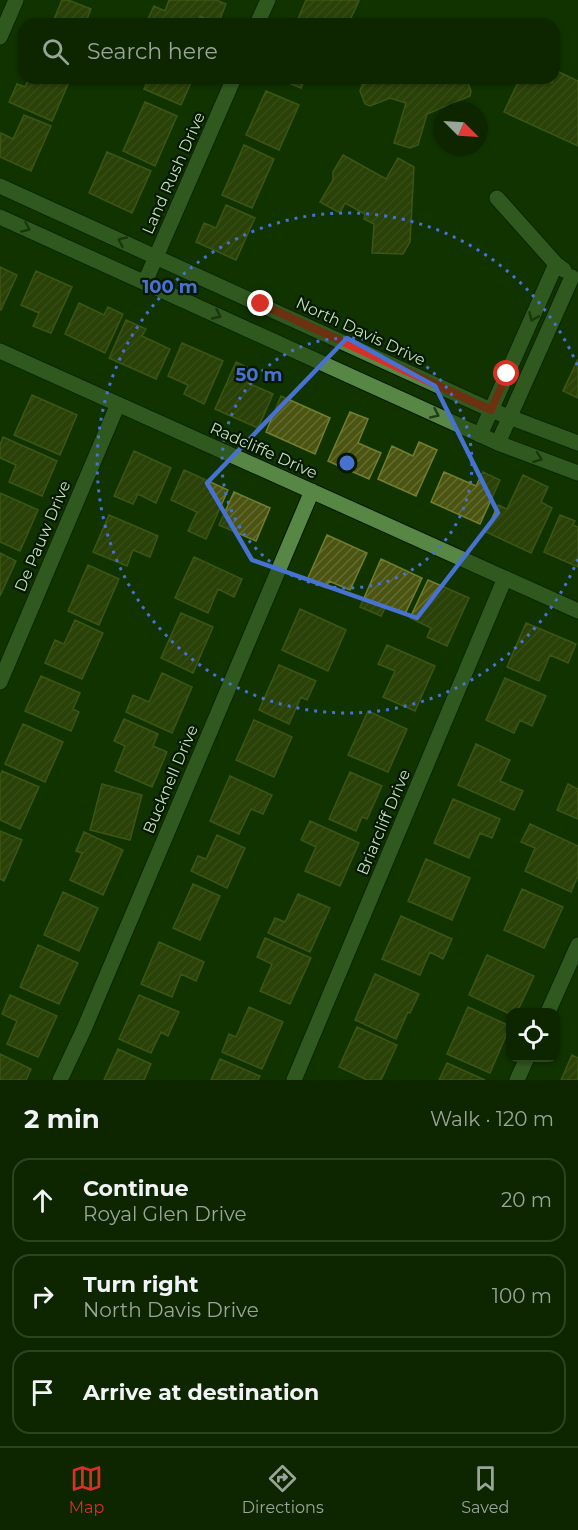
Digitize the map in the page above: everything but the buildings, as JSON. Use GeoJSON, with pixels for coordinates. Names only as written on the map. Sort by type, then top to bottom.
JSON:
{"type":"FeatureCollection","features":[{"type":"Feature","properties":{"kind":"street"},"geometry":{"type":"LineString","coordinates":[[0,37],[16,0]]}},
{"type":"Feature","properties":{"kind":"street"},"geometry":{"type":"LineString","coordinates":[[260,18],[268,0]]}},
{"type":"Feature","properties":{"kind":"street","name":"Land Rush Drive"},"geometry":{"type":"LineString","coordinates":[[145,282],[231,84]]}},
{"type":"Feature","properties":{"kind":"street","name":"North Davis Drive"},"geometry":{"type":"LineString","coordinates":[[0,186],[491,410],[578,443]]}},
{"type":"Feature","properties":{"kind":"street"},"geometry":{"type":"LineString","coordinates":[[497,198],[556,264],[575,280],[498,443]]}},
{"type":"Feature","properties":{"kind":"street"},"geometry":{"type":"LineString","coordinates":[[0,217],[498,443],[578,473]]}},
{"type":"Feature","properties":{"kind":"street"},"geometry":{"type":"LineString","coordinates":[[480,435],[556,264]]}},
{"type":"Feature","properties":{"kind":"street","name":"Radcliffe Drive"},"geometry":{"type":"LineString","coordinates":[[0,351],[578,611]]}},
{"type":"Feature","properties":{"kind":"street","name":"De Pauw Drive"},"geometry":{"type":"LineString","coordinates":[[0,682],[118,404]]}},
{"type":"Feature","properties":{"kind":"street","name":"Bucknell Drive"},"geometry":{"type":"LineString","coordinates":[[60,1080],[84,1029],[312,491]]}},
{"type":"Feature","properties":{"kind":"street","name":"Briarcliff Drive"},"geometry":{"type":"LineString","coordinates":[[294,1080],[506,578]]}},
{"type":"Feature","properties":{"kind":"street"},"geometry":{"type":"LineString","coordinates":[[550,1008],[578,945]]}},
{"type":"Feature","properties":{"kind":"street"},"geometry":{"type":"LineString","coordinates":[[517,1080],[525,1062]]}},
{"type":"Feature","properties":{"kind":"highlighted area"},"geometry":{"type":"Polygon","coordinates":[[[347,338],[435,386],[498,513],[417,618],[252,560],[207,483],[347,338]]]}},
{"type":"Feature","properties":{"kind":"route"},"geometry":{"type":"LineString","coordinates":[[261,304],[491,410],[507,374]]}}]}
